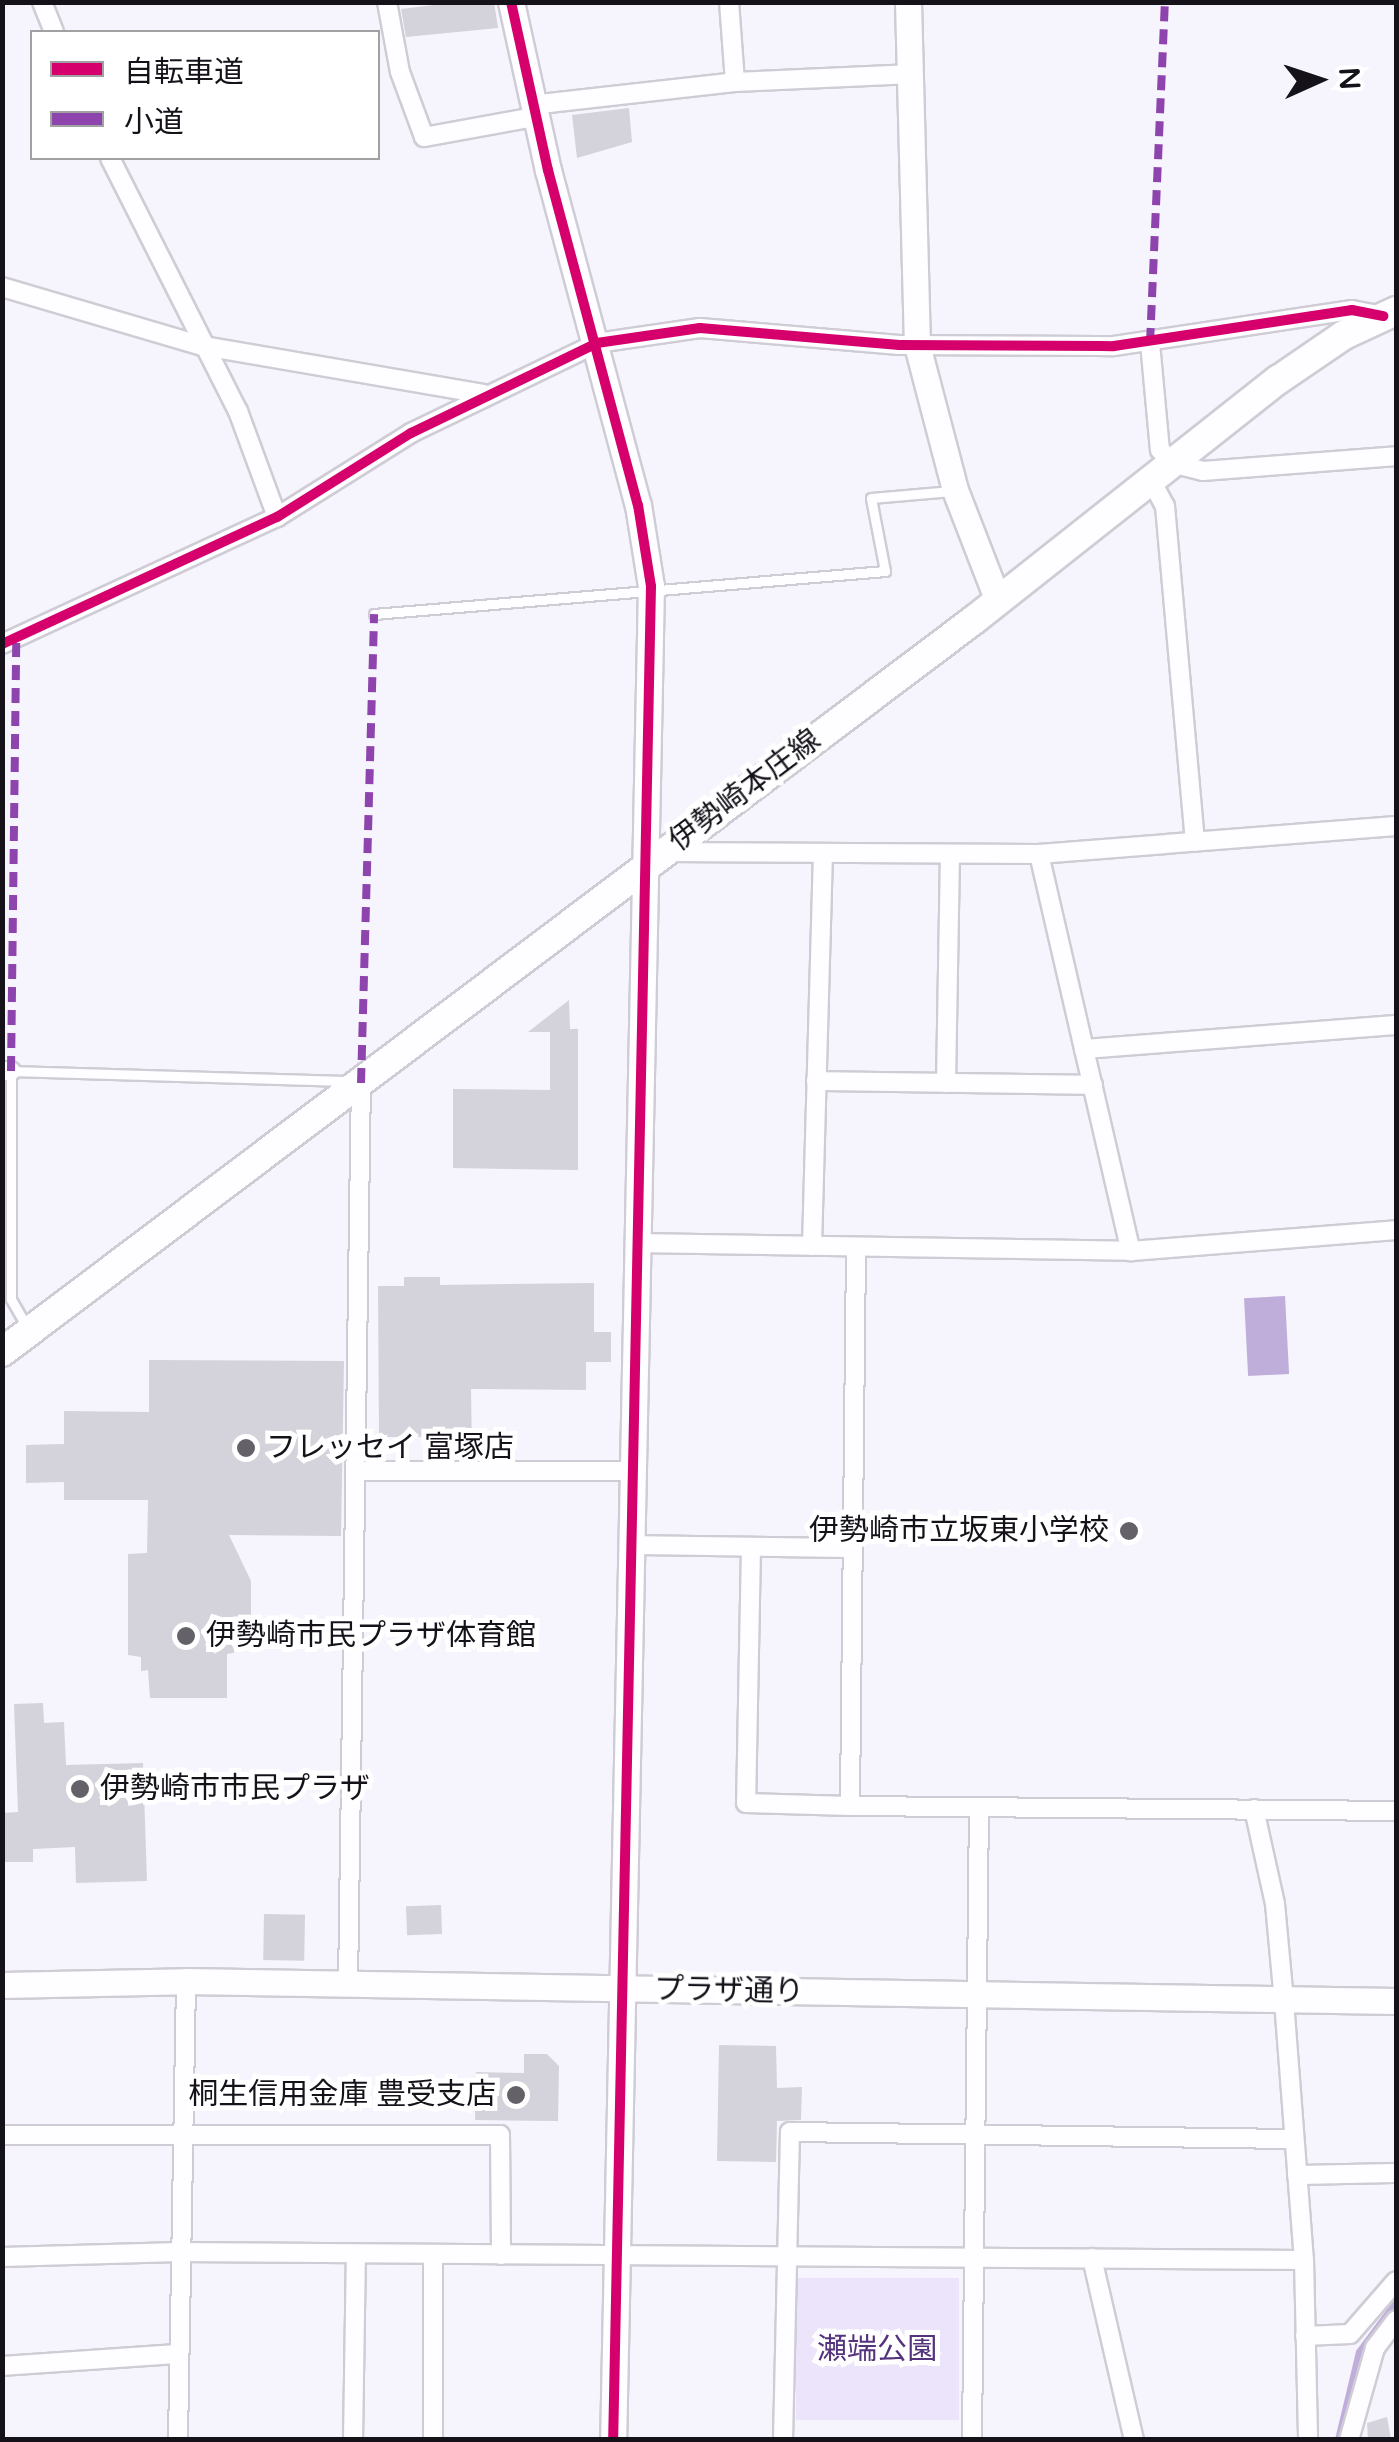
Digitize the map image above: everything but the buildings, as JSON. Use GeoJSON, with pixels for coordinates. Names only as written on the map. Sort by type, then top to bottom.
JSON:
{"type":"FeatureCollection","features":[{"type":"Feature","properties":{"kind":"main road","name":"伊勢崎本庄線"},"geometry":{"type":"LineString","coordinates":[[2,1352],[998,601],[1315,353],[1390,313]]}},
{"type":"Feature","properties":{"kind":"street"},"geometry":{"type":"LineString","coordinates":[[42,2],[53,30]]}},
{"type":"Feature","properties":{"kind":"street"},"geometry":{"type":"LineString","coordinates":[[386,2],[400,72],[424,137],[533,111],[735,82],[908,74]]}},
{"type":"Feature","properties":{"kind":"street"},"geometry":{"type":"LineString","coordinates":[[512,2],[533,111],[638,505],[651,586],[655,859],[636,1243],[613,2440]]}},
{"type":"Feature","properties":{"kind":"street"},"geometry":{"type":"LineString","coordinates":[[729,2],[735,82]]}},
{"type":"Feature","properties":{"kind":"street"},"geometry":{"type":"LineString","coordinates":[[908,2],[917,345],[955,490],[998,601]]}},
{"type":"Feature","properties":{"kind":"street"},"geometry":{"type":"LineString","coordinates":[[111,160],[244,424],[277,517]]}},
{"type":"Feature","properties":{"kind":"street"},"geometry":{"type":"LineString","coordinates":[[2,287],[203,346],[482,394]]}},
{"type":"Feature","properties":{"kind":"street"},"geometry":{"type":"LineString","coordinates":[[2,644],[277,517],[482,394],[597,343],[700,328],[917,345],[1150,343],[1352,310],[1390,313]]}},
{"type":"Feature","properties":{"kind":"street"},"geometry":{"type":"LineString","coordinates":[[1150,343],[1195,842]]}},
{"type":"Feature","properties":{"kind":"street"},"geometry":{"type":"LineString","coordinates":[[1163,473],[1396,456]]}},
{"type":"Feature","properties":{"kind":"street"},"geometry":{"type":"LineString","coordinates":[[655,859],[1039,854],[1396,826]]}},
{"type":"Feature","properties":{"kind":"street"},"geometry":{"type":"LineString","coordinates":[[1039,854],[1132,1251]]}},
{"type":"Feature","properties":{"kind":"street"},"geometry":{"type":"LineString","coordinates":[[812,1246],[822,855]]}},
{"type":"Feature","properties":{"kind":"street"},"geometry":{"type":"LineString","coordinates":[[946,1084],[950,855]]}},
{"type":"Feature","properties":{"kind":"street"},"geometry":{"type":"LineString","coordinates":[[1084,1049],[1396,1025]]}},
{"type":"Feature","properties":{"kind":"street"},"geometry":{"type":"LineString","coordinates":[[816,1082],[1093,1086]]}},
{"type":"Feature","properties":{"kind":"street"},"geometry":{"type":"LineString","coordinates":[[348,1986],[360,1470],[361,1084]]}},
{"type":"Feature","properties":{"kind":"street"},"geometry":{"type":"LineString","coordinates":[[636,1243],[1132,1251],[1396,1230]]}},
{"type":"Feature","properties":{"kind":"street"},"geometry":{"type":"LineString","coordinates":[[850,1806],[856,1248]]}},
{"type":"Feature","properties":{"kind":"street"},"geometry":{"type":"LineString","coordinates":[[360,1470],[632,1471]]}},
{"type":"Feature","properties":{"kind":"street"},"geometry":{"type":"LineString","coordinates":[[632,1546],[852,1548]]}},
{"type":"Feature","properties":{"kind":"street"},"geometry":{"type":"LineString","coordinates":[[751,1547],[746,1803],[1396,1811]]}},
{"type":"Feature","properties":{"kind":"street"},"geometry":{"type":"LineString","coordinates":[[972,2440],[979,1808]]}},
{"type":"Feature","properties":{"kind":"street"},"geometry":{"type":"LineString","coordinates":[[1254,1809],[1274,1904],[1284,2001],[1304,2260],[1308,2440]]}},
{"type":"Feature","properties":{"kind":"street"},"geometry":{"type":"LineString","coordinates":[[178,2440],[186,1981]]}},
{"type":"Feature","properties":{"kind":"street","name":"プラザ通り"},"geometry":{"type":"LineString","coordinates":[[2,1985],[186,1981],[1396,2002]]}},
{"type":"Feature","properties":{"kind":"street"},"geometry":{"type":"LineString","coordinates":[[783,2440],[784,2256],[790,2132],[1294,2139]]}},
{"type":"Feature","properties":{"kind":"street"},"geometry":{"type":"LineString","coordinates":[[2,2135],[500,2135],[501,2255]]}},
{"type":"Feature","properties":{"kind":"street"},"geometry":{"type":"LineString","coordinates":[[1297,2174],[1396,2173]]}},
{"type":"Feature","properties":{"kind":"street"},"geometry":{"type":"LineString","coordinates":[[2,2257],[180,2252],[1304,2260]]}},
{"type":"Feature","properties":{"kind":"street"},"geometry":{"type":"LineString","coordinates":[[353,2440],[356,2254]]}},
{"type":"Feature","properties":{"kind":"street"},"geometry":{"type":"LineString","coordinates":[[433,2254],[433,2440]]}},
{"type":"Feature","properties":{"kind":"street"},"geometry":{"type":"LineString","coordinates":[[1092,2258],[1134,2440]]}},
{"type":"Feature","properties":{"kind":"street"},"geometry":{"type":"LineString","coordinates":[[1305,2336],[1350,2334],[1396,2280]]}},
{"type":"Feature","properties":{"kind":"street"},"geometry":{"type":"LineString","coordinates":[[1349,2440],[1374,2348],[1396,2320]]}},
{"type":"Feature","properties":{"kind":"street"},"geometry":{"type":"LineString","coordinates":[[2,2366],[179,2354]]}},
{"type":"Feature","properties":{"kind":"lane"},"geometry":{"type":"LineString","coordinates":[[374,614],[482,609],[651,586],[885,571],[871,498],[955,490]]}},
{"type":"Feature","properties":{"kind":"lane"},"geometry":{"type":"LineString","coordinates":[[30,1332],[11,1299],[7,1071],[337,1076],[361,1084]]}},
{"type":"Feature","properties":{"kind":"green space","name":"瀬端公園"},"geometry":{"type":"Polygon","coordinates":[[[796,2278],[959,2278],[959,2420],[796,2420],[796,2278]]]}},
{"type":"Feature","properties":{"kind":"shaded area"},"geometry":{"type":"Polygon","coordinates":[[[1285,1296],[1289,1374],[1248,1376],[1244,1298],[1285,1296]]]}},
{"type":"Feature","properties":{"kind":"waterway"},"geometry":{"type":"LineString","coordinates":[[1338,2440],[1359,2352],[1396,2302]]}},
{"type":"Feature","properties":{"kind":"marked path"},"geometry":{"type":"LineString","coordinates":[[1150,343],[1165,2]]}},
{"type":"Feature","properties":{"kind":"marked path"},"geometry":{"type":"LineString","coordinates":[[361,1083],[374,614]]}},
{"type":"Feature","properties":{"kind":"marked path"},"geometry":{"type":"LineString","coordinates":[[11,1071],[16,643]]}},
{"type":"Feature","properties":{"kind":"cycle path"},"geometry":{"type":"LineString","coordinates":[[511,2],[548,170],[638,505],[651,586],[613,2440]]}},
{"type":"Feature","properties":{"kind":"cycle path"},"geometry":{"type":"LineString","coordinates":[[2,644],[277,517],[411,433],[597,343],[700,328],[899,345],[1114,346],[1352,310],[1383,316]]}},
{"type":"Feature","properties":{"kind":"place","name":"フレッセイ 富塚店"},"geometry":{"type":"Point","coordinates":[246,1448]}},
{"type":"Feature","properties":{"kind":"place","name":"伊勢崎市立坂東小学校"},"geometry":{"type":"Point","coordinates":[1129,1531]}},
{"type":"Feature","properties":{"kind":"place","name":"伊勢崎市民プラザ体育館"},"geometry":{"type":"Point","coordinates":[186,1636]}},
{"type":"Feature","properties":{"kind":"place","name":"伊勢崎市市民プラザ"},"geometry":{"type":"Point","coordinates":[80,1789]}},
{"type":"Feature","properties":{"kind":"place","name":"桐生信用金庫 豊受支店"},"geometry":{"type":"Point","coordinates":[516,2095]}}]}
